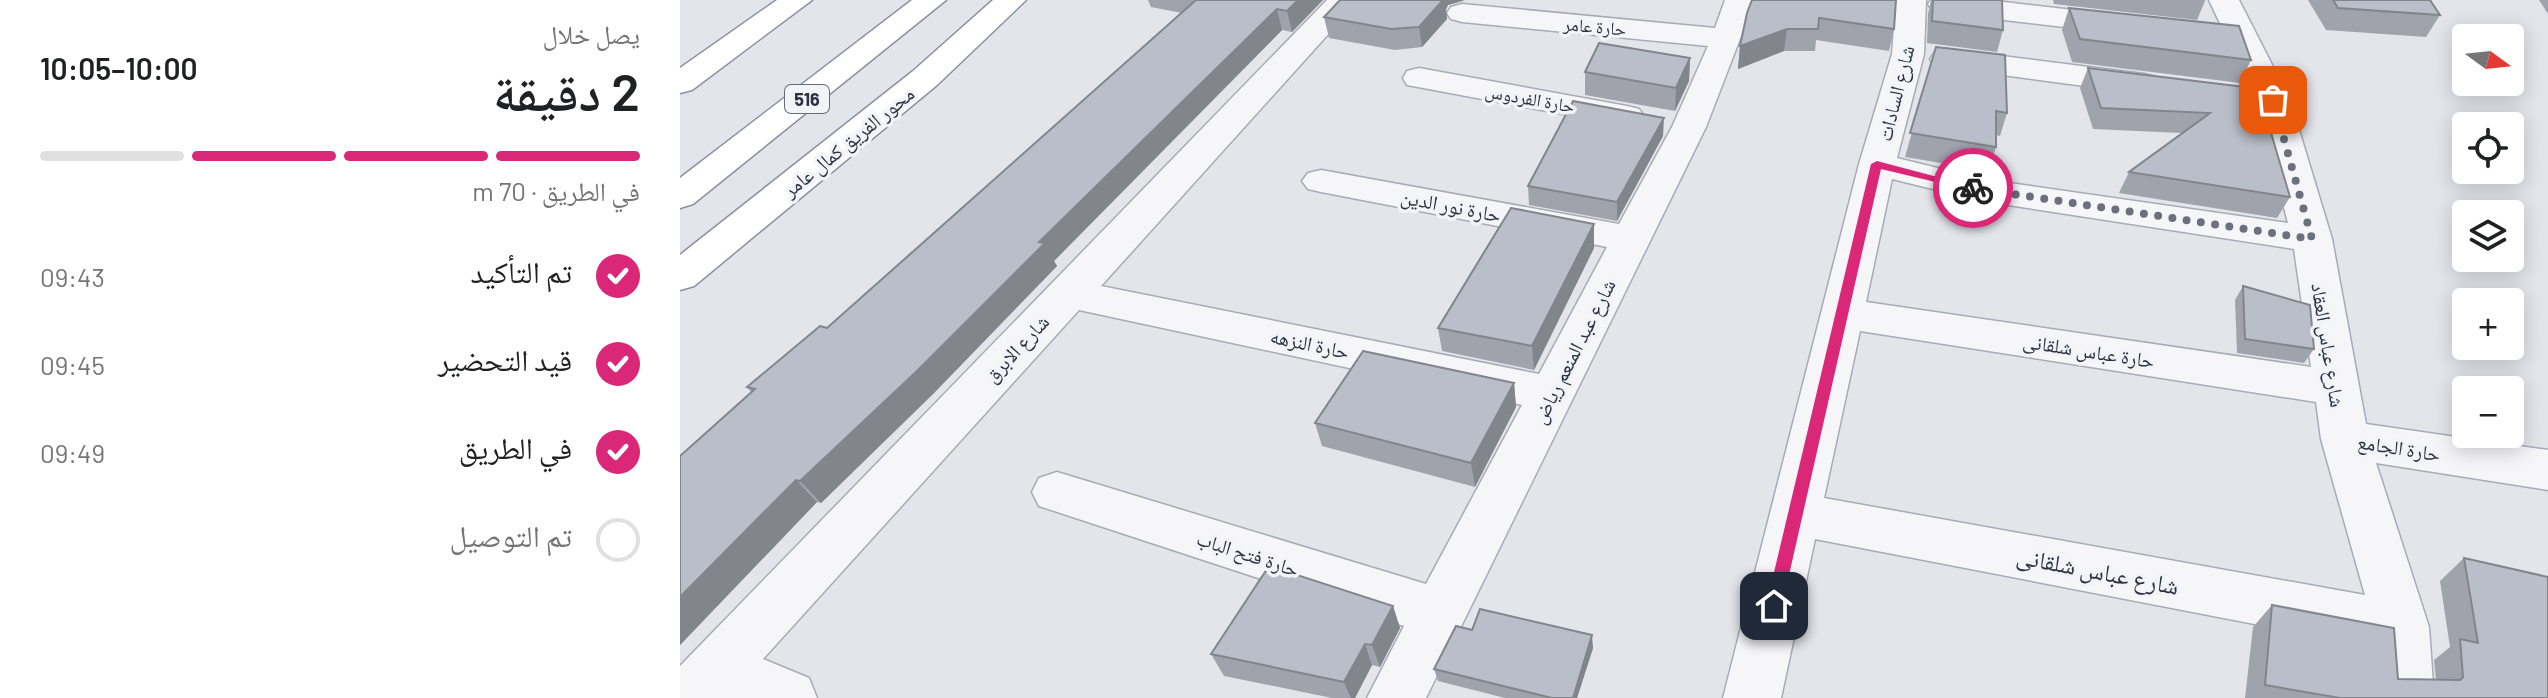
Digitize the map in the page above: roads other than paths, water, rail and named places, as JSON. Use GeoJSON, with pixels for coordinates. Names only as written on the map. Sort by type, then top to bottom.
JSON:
{"type":"FeatureCollection","features":[{"type":"Feature","properties":{"kind":"highway"},"geometry":{"type":"LineString","coordinates":[[680,83],[797,0]]}},
{"type":"Feature","properties":{"kind":"highway","name":"516"},"geometry":{"type":"LineString","coordinates":[[680,196],[931,0]]}},
{"type":"Feature","properties":{"kind":"highway","name":"محور الفريق كمال عامر"},"geometry":{"type":"LineString","coordinates":[[680,276],[925,78],[1011,0]]}},
{"type":"Feature","properties":{"kind":"street","name":"شارع الابرق"},"geometry":{"type":"LineString","coordinates":[[703,683],[1344,0]]}},
{"type":"Feature","properties":{"kind":"street"},"geometry":{"type":"LineString","coordinates":[[1909,0],[2148,27]]}},
{"type":"Feature","properties":{"kind":"street","name":"شارع السادات"},"geometry":{"type":"LineString","coordinates":[[1752,698],[1877,164],[1908,54],[1909,0]]}},
{"type":"Feature","properties":{"kind":"street","name":"حارة عامر"},"geometry":{"type":"LineString","coordinates":[[1462,13],[1733,19]]}},
{"type":"Feature","properties":{"kind":"street","name":"شارع عبد المنعم رياض"},"geometry":{"type":"LineString","coordinates":[[1396,698],[1689,127],[1733,19]]}},
{"type":"Feature","properties":{"kind":"street","name":"شارع عباس العقاد"},"geometry":{"type":"LineString","coordinates":[[2226,24],[2312,239],[2345,439],[2401,627],[2405,698]]}},
{"type":"Feature","properties":{"kind":"street"},"geometry":{"type":"LineString","coordinates":[[1908,54],[2178,88]]}},
{"type":"Feature","properties":{"kind":"street","name":"حارة الفردوس"},"geometry":{"type":"LineString","coordinates":[[1419,78],[1689,127]]}},
{"type":"Feature","properties":{"kind":"street"},"geometry":{"type":"LineString","coordinates":[[1877,164],[1982,190],[2312,239]]}},
{"type":"Feature","properties":{"kind":"street","name":"حارة نور الدين"},"geometry":{"type":"LineString","coordinates":[[1321,181],[1630,239]]}},
{"type":"Feature","properties":{"kind":"street","name":"حارة النزهه"},"geometry":{"type":"LineString","coordinates":[[1068,293],[1551,394]]}},
{"type":"Feature","properties":{"kind":"street","name":"حارة عباس شلقانى"},"geometry":{"type":"LineString","coordinates":[[1842,313],[2336,388]]}},
{"type":"Feature","properties":{"kind":"street","name":"حارة الجامع"},"geometry":{"type":"LineString","coordinates":[[2345,439],[2548,470]]}},
{"type":"Feature","properties":{"kind":"street","name":"حارة فتح الباب"},"geometry":{"type":"LineString","coordinates":[[1057,492],[1439,613]]}},
{"type":"Feature","properties":{"kind":"street","name":"شارع عباس شلقانى"},"geometry":{"type":"LineString","coordinates":[[1795,514],[2401,627]]}},
{"type":"Feature","properties":{"kind":"street"},"geometry":{"type":"LineString","coordinates":[[703,683],[788,698]]}}]}
